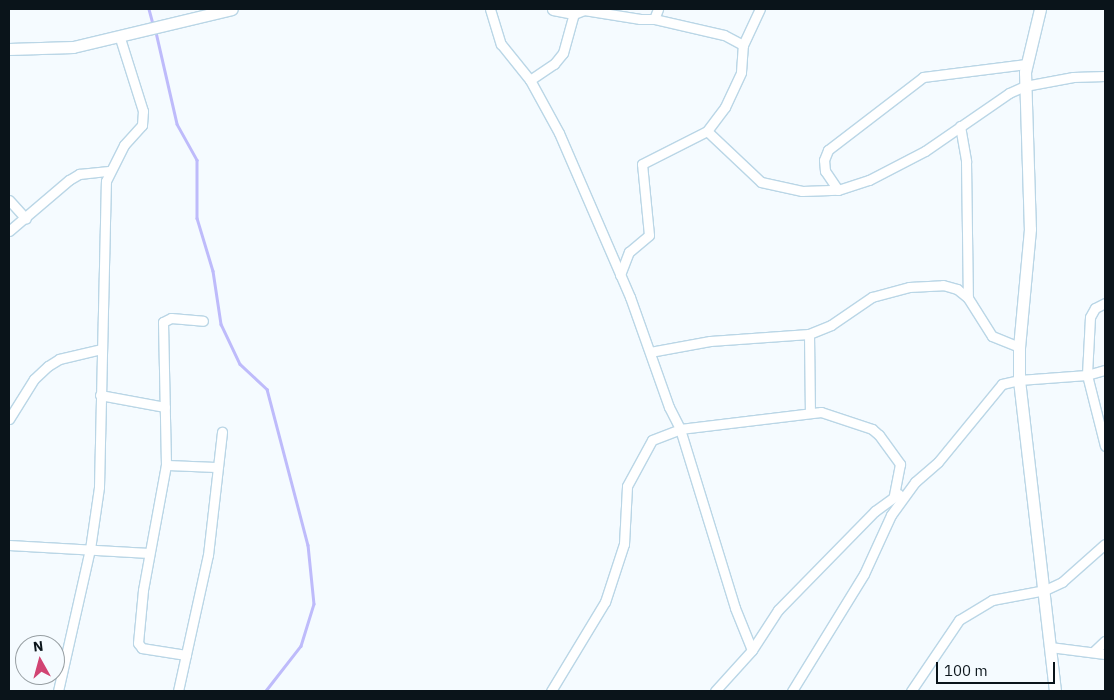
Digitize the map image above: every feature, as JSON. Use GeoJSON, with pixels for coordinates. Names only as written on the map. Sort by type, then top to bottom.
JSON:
{"type":"FeatureCollection","features":[{"type":"Feature","properties":{"kind":"street"},"geometry":{"type":"LineString","coordinates":[[9,49],[73,47],[120,38],[227,9]]}},
{"type":"Feature","properties":{"kind":"street"},"geometry":{"type":"LineString","coordinates":[[490,9],[501,44],[530,80],[559,134],[620,275],[680,429],[735,608],[752,650]]}},
{"type":"Feature","properties":{"kind":"street"},"geometry":{"type":"LineString","coordinates":[[553,9],[581,10],[654,19],[724,35],[743,45]]}},
{"type":"Feature","properties":{"kind":"street"},"geometry":{"type":"LineString","coordinates":[[654,19],[658,9]]}},
{"type":"Feature","properties":{"kind":"street"},"geometry":{"type":"LineString","coordinates":[[620,275],[629,252],[649,235],[642,164],[707,131],[739,82],[743,45],[760,9]]}},
{"type":"Feature","properties":{"kind":"street"},"geometry":{"type":"LineString","coordinates":[[1040,9],[1026,64],[1025,86],[1030,229],[1019,347],[1019,380],[1045,590],[1055,691]]}},
{"type":"Feature","properties":{"kind":"street"},"geometry":{"type":"LineString","coordinates":[[530,80],[554,64],[563,53],[581,10]]}},
{"type":"Feature","properties":{"kind":"street"},"geometry":{"type":"LineString","coordinates":[[58,691],[90,549],[102,452],[100,395],[106,181],[124,145],[142,125],[143,111],[120,38]]}},
{"type":"Feature","properties":{"kind":"street"},"geometry":{"type":"LineString","coordinates":[[838,190],[826,171],[824,160],[828,150],[923,77],[1026,64]]}},
{"type":"Feature","properties":{"kind":"street"},"geometry":{"type":"LineString","coordinates":[[707,131],[761,182],[802,191],[838,190],[869,180],[925,151],[1009,93],[1025,86],[1105,76]]}},
{"type":"Feature","properties":{"kind":"street"},"geometry":{"type":"LineString","coordinates":[[960,126],[966,161],[968,298]]}},
{"type":"Feature","properties":{"kind":"street"},"geometry":{"type":"LineString","coordinates":[[9,231],[80,174],[109,172]]}},
{"type":"Feature","properties":{"kind":"street"},"geometry":{"type":"LineString","coordinates":[[9,200],[26,219]]}},
{"type":"Feature","properties":{"kind":"street"},"geometry":{"type":"LineString","coordinates":[[650,352],[710,341],[809,334],[831,325],[859,303],[909,287],[943,285],[958,289],[968,298],[986,330],[1019,347]]}},
{"type":"Feature","properties":{"kind":"street"},"geometry":{"type":"LineString","coordinates":[[1105,303],[1092,311],[1090,317],[1087,375],[1102,422],[1105,446]]}},
{"type":"Feature","properties":{"kind":"street"},"geometry":{"type":"LineString","coordinates":[[186,655],[142,648],[138,643],[150,553],[166,465],[163,322],[171,318],[203,321]]}},
{"type":"Feature","properties":{"kind":"street"},"geometry":{"type":"LineString","coordinates":[[809,334],[810,411]]}},
{"type":"Feature","properties":{"kind":"street"},"geometry":{"type":"LineString","coordinates":[[9,419],[34,379],[48,366],[59,359],[101,350]]}},
{"type":"Feature","properties":{"kind":"street"},"geometry":{"type":"LineString","coordinates":[[792,691],[864,574],[891,515],[907,491],[938,462],[1002,384],[1019,380],[1087,375],[1105,370]]}},
{"type":"Feature","properties":{"kind":"street"},"geometry":{"type":"LineString","coordinates":[[100,395],[164,406]]}},
{"type":"Feature","properties":{"kind":"street"},"geometry":{"type":"LineString","coordinates":[[551,691],[565,672],[608,595],[624,544],[627,486],[652,440],[680,429],[810,411],[832,415],[879,435],[900,464],[894,496]]}},
{"type":"Feature","properties":{"kind":"street"},"geometry":{"type":"LineString","coordinates":[[178,691],[213,526],[222,432]]}},
{"type":"Feature","properties":{"kind":"street"},"geometry":{"type":"LineString","coordinates":[[166,465],[218,467]]}},
{"type":"Feature","properties":{"kind":"street"},"geometry":{"type":"LineString","coordinates":[[716,691],[752,650],[778,610],[875,510],[894,496],[907,491]]}},
{"type":"Feature","properties":{"kind":"street"},"geometry":{"type":"LineString","coordinates":[[911,691],[959,620],[992,600],[1045,590],[1074,574],[1105,544]]}},
{"type":"Feature","properties":{"kind":"street"},"geometry":{"type":"LineString","coordinates":[[9,545],[150,553]]}},
{"type":"Feature","properties":{"kind":"street"},"geometry":{"type":"LineString","coordinates":[[1093,652],[1105,641]]}},
{"type":"Feature","properties":{"kind":"street"},"geometry":{"type":"LineString","coordinates":[[1050,647],[1105,654]]}},
{"type":"Feature","properties":{"kind":"waterway"},"geometry":{"type":"LineString","coordinates":[[149,9],[153,24]]}},
{"type":"Feature","properties":{"kind":"waterway"},"geometry":{"type":"LineString","coordinates":[[156,32],[177,124],[197,160],[197,218],[213,271],[221,324],[240,364],[267,389],[308,545],[314,604],[301,646],[266,691]]}}]}
